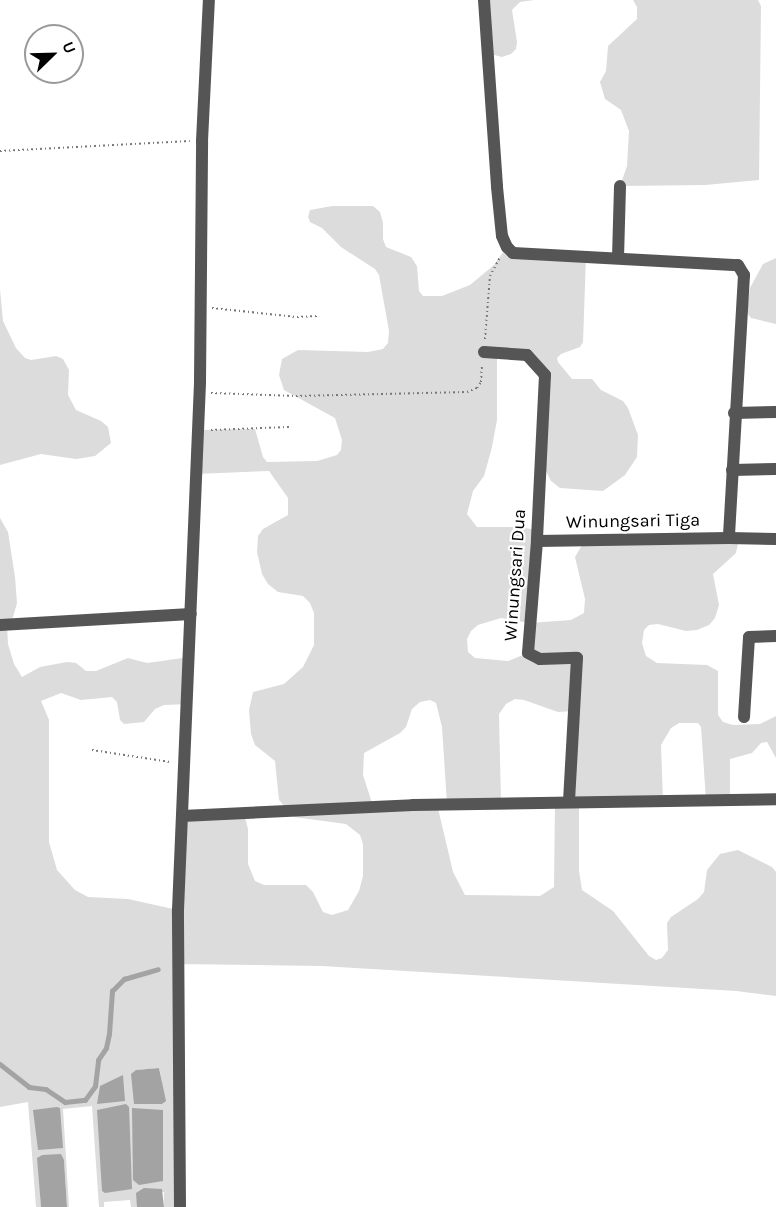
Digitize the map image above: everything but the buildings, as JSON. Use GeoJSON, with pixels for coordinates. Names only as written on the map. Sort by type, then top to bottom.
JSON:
{"type":"FeatureCollection","features":[{"type":"Feature","properties":{"kind":"street"},"geometry":{"type":"LineString","coordinates":[[180,1207],[178,910],[198,430],[202,141],[209,0]]}},
{"type":"Feature","properties":{"kind":"street"},"geometry":{"type":"LineString","coordinates":[[484,0],[497,187],[502,236],[507,247],[513,253],[738,266],[744,275],[734,413],[729,538]]}},
{"type":"Feature","properties":{"kind":"street"},"geometry":{"type":"LineString","coordinates":[[618,258],[620,186]]}},
{"type":"Feature","properties":{"kind":"street","name":"Winungsari Dua"},"geometry":{"type":"LineString","coordinates":[[484,352],[527,355],[545,375],[537,541],[528,653],[540,659],[577,658],[569,802]]}},
{"type":"Feature","properties":{"kind":"street"},"geometry":{"type":"LineString","coordinates":[[734,413],[776,412]]}},
{"type":"Feature","properties":{"kind":"street"},"geometry":{"type":"LineString","coordinates":[[732,470],[776,469]]}},
{"type":"Feature","properties":{"kind":"street","name":"Winungsari Tiga"},"geometry":{"type":"LineString","coordinates":[[537,541],[776,539]]}},
{"type":"Feature","properties":{"kind":"street"},"geometry":{"type":"LineString","coordinates":[[0,625],[191,614]]}},
{"type":"Feature","properties":{"kind":"street"},"geometry":{"type":"LineString","coordinates":[[744,717],[749,637],[776,636]]}},
{"type":"Feature","properties":{"kind":"street"},"geometry":{"type":"LineString","coordinates":[[182,816],[413,805],[776,798]]}},
{"type":"Feature","properties":{"kind":"path"},"geometry":{"type":"LineString","coordinates":[[0,151],[202,141]]}},
{"type":"Feature","properties":{"kind":"path"},"geometry":{"type":"LineString","coordinates":[[199,393],[296,396],[467,392],[477,388],[481,382],[490,276],[494,265],[507,247]]}},
{"type":"Feature","properties":{"kind":"path"},"geometry":{"type":"LineString","coordinates":[[200,308],[297,317],[318,316]]}},
{"type":"Feature","properties":{"kind":"path"},"geometry":{"type":"LineString","coordinates":[[198,430],[289,427]]}},
{"type":"Feature","properties":{"kind":"path"},"geometry":{"type":"LineString","coordinates":[[92,750],[125,757],[185,764]]}},
{"type":"Feature","properties":{"kind":"shaded area"},"geometry":{"type":"Polygon","coordinates":[[[484,0],[534,0],[520,2],[512,10],[517,42],[516,49],[511,54],[502,57],[487,53],[484,0]]]}},
{"type":"Feature","properties":{"kind":"shaded area"},"geometry":{"type":"Polygon","coordinates":[[[633,0],[758,0],[761,6],[759,180],[705,185],[620,186],[627,166],[629,131],[621,110],[605,99],[600,82],[606,71],[608,46],[637,19],[637,7],[633,0]]]}},
{"type":"Feature","properties":{"kind":"shaded area"},"geometry":{"type":"Polygon","coordinates":[[[332,206],[373,206],[380,212],[386,247],[411,257],[417,266],[419,291],[423,296],[442,296],[470,285],[494,265],[507,247],[586,257],[583,342],[580,347],[561,354],[557,358],[558,362],[572,379],[592,379],[601,390],[623,401],[638,435],[637,457],[625,475],[603,491],[560,488],[551,481],[545,469],[545,375],[527,355],[497,358],[497,420],[492,447],[484,476],[473,491],[467,514],[477,527],[519,527],[537,530],[530,623],[571,620],[584,613],[585,599],[575,557],[585,540],[739,539],[736,553],[713,574],[719,605],[715,618],[709,625],[697,630],[686,631],[658,624],[649,625],[644,630],[642,643],[646,656],[657,663],[707,665],[718,671],[718,715],[723,722],[733,725],[760,724],[776,716],[776,758],[767,742],[761,743],[752,753],[730,759],[730,799],[706,800],[701,727],[698,723],[679,723],[671,728],[661,745],[663,800],[579,802],[579,871],[582,890],[613,911],[649,956],[656,960],[662,958],[668,950],[667,923],[671,917],[698,899],[704,892],[707,870],[720,854],[738,850],[772,867],[776,872],[776,996],[736,991],[322,966],[179,964],[180,1207],[164,1207],[164,1192],[137,1193],[137,1207],[131,1207],[130,1200],[104,1202],[104,1207],[99,1207],[92,1106],[63,1109],[69,1207],[67,1207],[64,1160],[42,1155],[38,1158],[41,1207],[36,1207],[28,1102],[0,1107],[0,518],[8,532],[17,603],[13,617],[7,625],[8,644],[14,664],[22,677],[40,667],[67,662],[76,663],[86,671],[96,671],[128,658],[147,663],[190,657],[188,704],[164,705],[155,709],[144,722],[124,724],[120,720],[117,702],[112,697],[81,700],[61,693],[41,701],[49,720],[49,842],[57,870],[75,890],[88,897],[128,899],[178,910],[182,816],[244,813],[248,829],[248,864],[255,881],[264,885],[306,885],[313,892],[323,912],[332,915],[348,910],[359,891],[363,876],[363,844],[360,835],[346,824],[294,817],[279,800],[275,761],[255,745],[251,734],[249,710],[253,692],[284,684],[303,667],[314,645],[314,613],[310,603],[303,596],[278,592],[268,584],[262,574],[257,552],[258,536],[263,529],[288,515],[288,498],[269,471],[196,474],[198,430],[255,429],[263,457],[267,462],[317,461],[337,455],[341,450],[342,440],[335,418],[284,390],[279,375],[282,359],[298,350],[368,352],[383,349],[388,343],[389,331],[379,275],[375,269],[341,247],[322,228],[310,222],[308,217],[310,210],[332,206]],[[501,618],[478,625],[471,631],[467,639],[468,652],[475,658],[508,661],[528,653],[529,623],[501,618]],[[515,699],[506,704],[499,714],[501,803],[447,804],[442,727],[436,703],[430,700],[420,702],[412,709],[406,727],[400,733],[364,753],[363,775],[373,806],[437,804],[453,872],[465,895],[540,896],[554,887],[555,802],[569,802],[574,711],[558,712],[515,699]],[[159,1068],[136,1070],[165,1101],[159,1068]]]}},
{"type":"Feature","properties":{"kind":"shaded area"},"geometry":{"type":"Polygon","coordinates":[[[776,258],[776,324],[751,318],[748,314],[748,302],[750,288],[763,264],[776,258]]]}},
{"type":"Feature","properties":{"kind":"shaded area"},"geometry":{"type":"Polygon","coordinates":[[[0,289],[3,321],[16,348],[25,358],[31,360],[56,356],[63,359],[69,370],[68,395],[76,410],[101,421],[108,427],[111,443],[95,456],[76,459],[41,454],[0,465],[0,289]]]}},
{"type":"Feature","properties":{"kind":"shaded area"},"geometry":{"type":"Polygon","coordinates":[[[159,1068],[166,1101],[162,1104],[134,1104],[131,1074],[136,1070],[159,1068]]]}},
{"type":"Feature","properties":{"kind":"shaded area"},"geometry":{"type":"Polygon","coordinates":[[[123,1075],[125,1101],[97,1104],[100,1086],[123,1075]]]}},
{"type":"Feature","properties":{"kind":"shaded area"},"geometry":{"type":"Polygon","coordinates":[[[126,1104],[129,1107],[132,1189],[105,1193],[102,1191],[97,1110],[126,1104]]]}},
{"type":"Feature","properties":{"kind":"shaded area"},"geometry":{"type":"Polygon","coordinates":[[[60,1108],[63,1148],[38,1150],[33,1110],[60,1108]]]}},
{"type":"Feature","properties":{"kind":"shaded area"},"geometry":{"type":"Polygon","coordinates":[[[132,1108],[163,1110],[163,1181],[139,1185],[133,1180],[132,1108]]]}},
{"type":"Feature","properties":{"kind":"shaded area"},"geometry":{"type":"Polygon","coordinates":[[[61,1154],[64,1160],[67,1207],[41,1207],[37,1158],[42,1155],[61,1154]]]}},
{"type":"Feature","properties":{"kind":"shaded area"},"geometry":{"type":"Polygon","coordinates":[[[144,1188],[162,1189],[164,1207],[137,1207],[136,1193],[144,1188]]]}},
{"type":"Feature","properties":{"kind":"waterway"},"geometry":{"type":"LineString","coordinates":[[0,1064],[29,1087],[46,1089],[65,1102],[85,1100],[95,1086],[98,1060],[106,1048],[112,991],[124,979],[158,969]]}}]}
